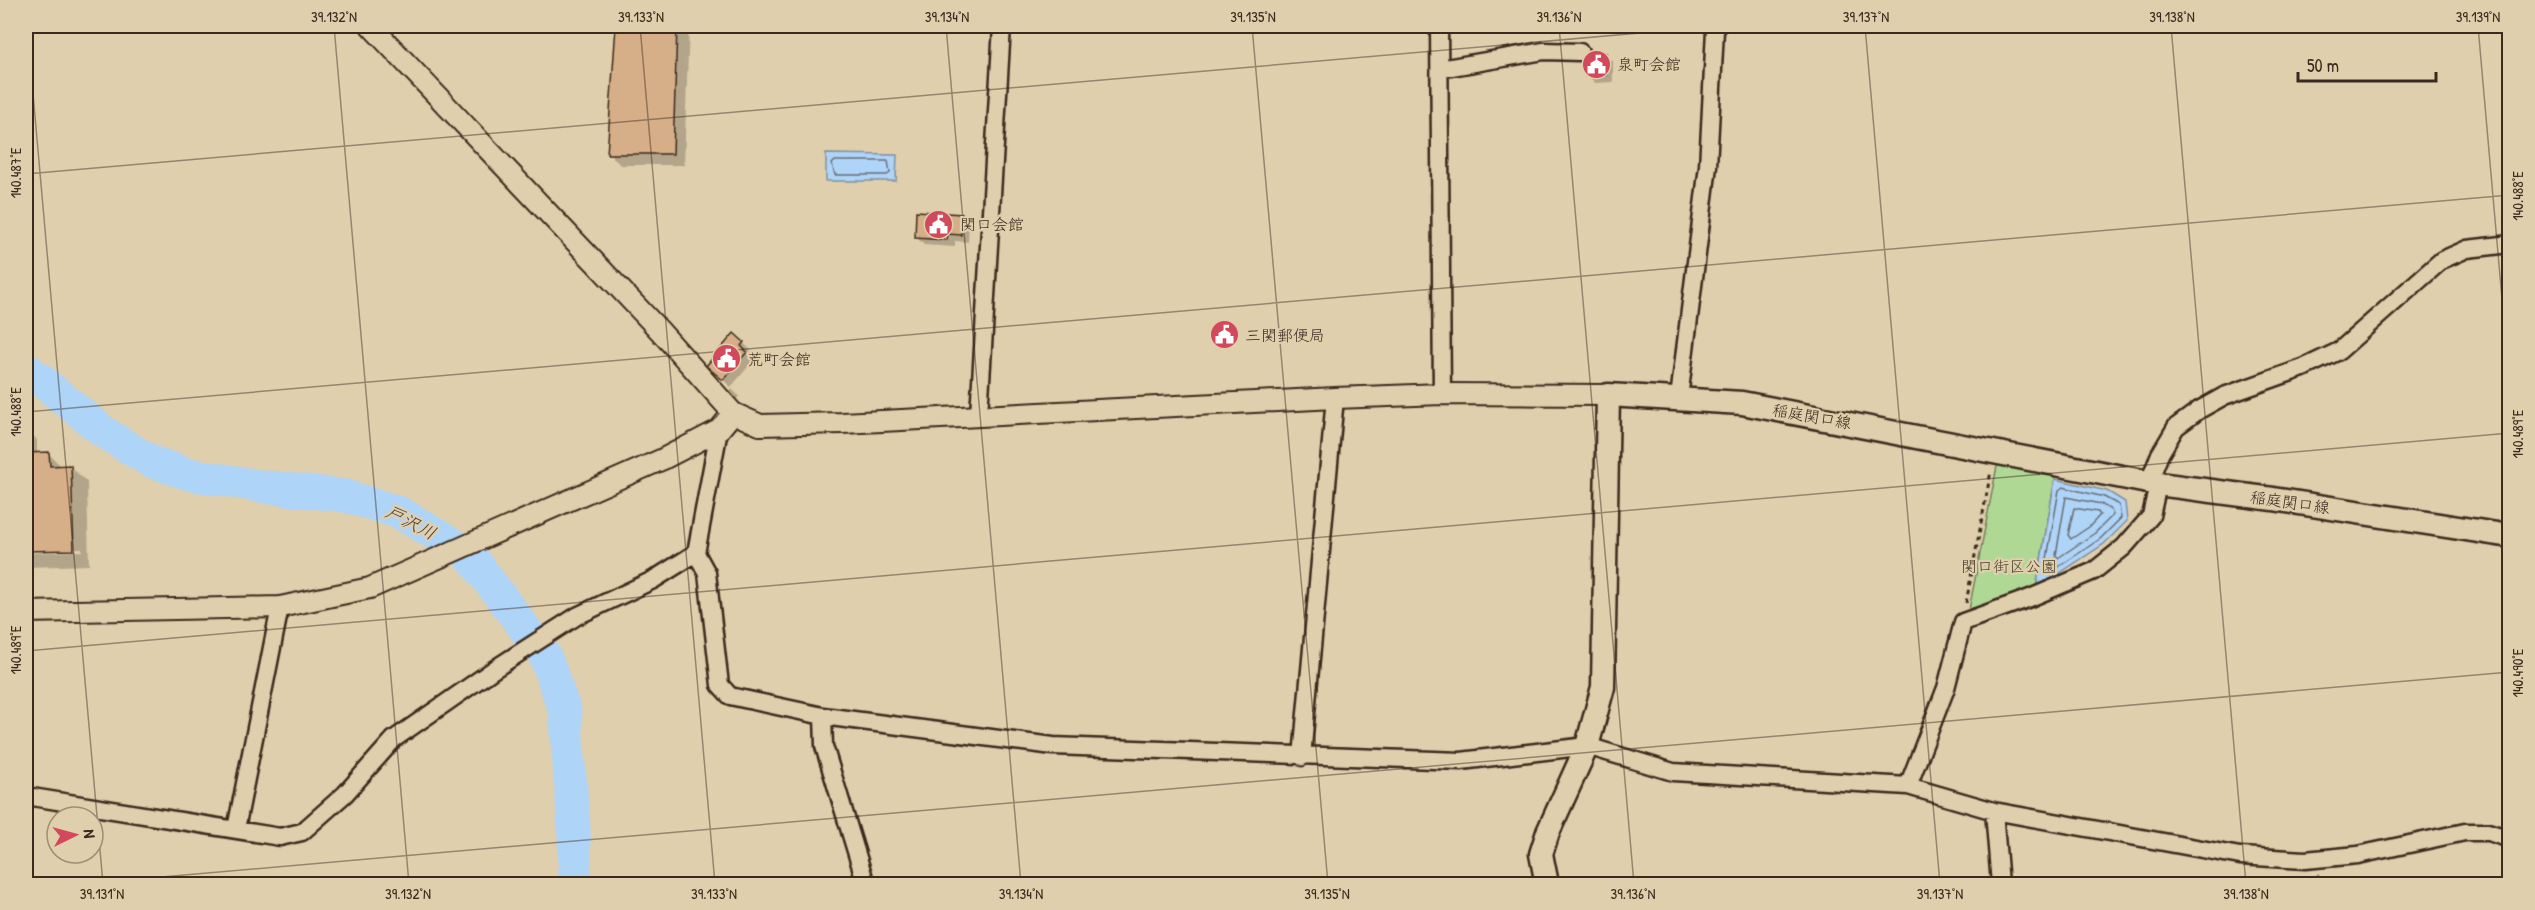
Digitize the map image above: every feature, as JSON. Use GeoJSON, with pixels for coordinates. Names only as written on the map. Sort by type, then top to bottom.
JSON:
{"type":"FeatureCollection","features":[{"type":"Feature","properties":{"kind":"main road","name":"稲庭関口線"},"geometry":{"type":"LineString","coordinates":[[1608,395],[1742,403],[2154,483],[2510,536]]}},
{"type":"Feature","properties":{"kind":"main road"},"geometry":{"type":"LineString","coordinates":[[1547,885],[1542,854],[1548,831],[1587,746],[1603,687],[1608,395]]}},
{"type":"Feature","properties":{"kind":"street"},"geometry":{"type":"LineString","coordinates":[[371,26],[660,331],[733,413],[760,425],[1442,394],[1608,395]]}},
{"type":"Feature","properties":{"kind":"street"},"geometry":{"type":"LineString","coordinates":[[979,415],[1002,26]]}},
{"type":"Feature","properties":{"kind":"street"},"geometry":{"type":"LineString","coordinates":[[1439,26],[1442,394]]}},
{"type":"Feature","properties":{"kind":"street"},"geometry":{"type":"LineString","coordinates":[[1679,398],[1708,166],[1715,30]]}},
{"type":"Feature","properties":{"kind":"street"},"geometry":{"type":"LineString","coordinates":[[1440,69],[1544,51],[1580,52]]}},
{"type":"Feature","properties":{"kind":"street"},"geometry":{"type":"LineString","coordinates":[[1908,786],[1946,688],[1963,622],[2030,598],[2094,571],[2124,547],[2151,516],[2160,454],[2176,427],[2199,410],[2224,396],[2303,368],[2339,351],[2442,260],[2467,249],[2510,244]]}},
{"type":"Feature","properties":{"kind":"street"},"geometry":{"type":"LineString","coordinates":[[1302,757],[1335,398]]}},
{"type":"Feature","properties":{"kind":"street"},"geometry":{"type":"LineString","coordinates":[[26,612],[280,608],[370,588],[663,459],[718,430],[733,413]]}},
{"type":"Feature","properties":{"kind":"street"},"geometry":{"type":"LineString","coordinates":[[718,430],[696,553],[706,573],[720,685],[730,696],[823,716],[1053,747],[1461,761],[1587,746],[1673,772],[1908,786],[1994,811],[2135,839],[2240,856],[2305,860],[2358,855],[2464,832],[2488,832],[2510,839]]}},
{"type":"Feature","properties":{"kind":"street"},"geometry":{"type":"LineString","coordinates":[[26,796],[280,837],[303,832],[345,794],[394,739],[496,668],[577,616],[652,580],[696,553]]}},
{"type":"Feature","properties":{"kind":"street"},"geometry":{"type":"LineString","coordinates":[[236,829],[280,608]]}},
{"type":"Feature","properties":{"kind":"street"},"geometry":{"type":"LineString","coordinates":[[823,716],[824,746],[866,885]]}},
{"type":"Feature","properties":{"kind":"street"},"geometry":{"type":"LineString","coordinates":[[1994,811],[2000,885]]}},
{"type":"Feature","properties":{"kind":"path"},"geometry":{"type":"LineString","coordinates":[[1963,622],[1995,451]]}},
{"type":"Feature","properties":{"kind":"green space","name":"関口街区公園"},"geometry":{"type":"Polygon","coordinates":[[[1999,456],[2057,467],[2036,589],[1968,615],[1999,456]]]}},
{"type":"Feature","properties":{"kind":"water"},"geometry":{"type":"Polygon","coordinates":[[[826,154],[897,155],[896,181],[826,181],[826,154]]]}},
{"type":"Feature","properties":{"kind":"water"},"geometry":{"type":"Polygon","coordinates":[[[2055,479],[2107,491],[2125,502],[2127,521],[2104,544],[2036,589],[2055,479]]]}},
{"type":"Feature","properties":{"kind":"building"},"geometry":{"type":"Polygon","coordinates":[[[616,26],[677,26],[673,154],[607,154],[616,26]]]}},
{"type":"Feature","properties":{"kind":"building","name":"泉町会館"},"geometry":{"type":"Polygon","coordinates":[[[1586,53],[1606,53],[1606,75],[1586,76],[1586,53]]]}},
{"type":"Feature","properties":{"kind":"building","name":"関口会館"},"geometry":{"type":"Polygon","coordinates":[[[916,211],[962,214],[961,235],[948,234],[947,240],[915,238],[916,211]]]}},
{"type":"Feature","properties":{"kind":"building","name":"荒町会館"},"geometry":{"type":"Polygon","coordinates":[[[734,333],[744,342],[741,346],[747,352],[723,380],[706,366],[734,333]]]}},
{"type":"Feature","properties":{"kind":"building"},"geometry":{"type":"Polygon","coordinates":[[[49,452],[50,466],[71,465],[74,550],[26,551],[26,453],[49,452]]]}},
{"type":"Feature","properties":{"kind":"waterway","name":"戸沢川"},"geometry":{"type":"LineString","coordinates":[[26,368],[105,433],[150,461],[188,474],[259,486],[346,496],[398,512],[469,554],[545,656],[565,711],[574,829],[575,884]]}},
{"type":"Feature","properties":{"kind":"place","name":"泉町会館"},"geometry":{"type":"Point","coordinates":[1596,64]}},
{"type":"Feature","properties":{"kind":"place","name":"関口会館"},"geometry":{"type":"Point","coordinates":[939,224]}},
{"type":"Feature","properties":{"kind":"place","name":"三関郵便局"},"geometry":{"type":"Point","coordinates":[1224,335]}},
{"type":"Feature","properties":{"kind":"place","name":"荒町会館"},"geometry":{"type":"Point","coordinates":[726,359]}}]}
